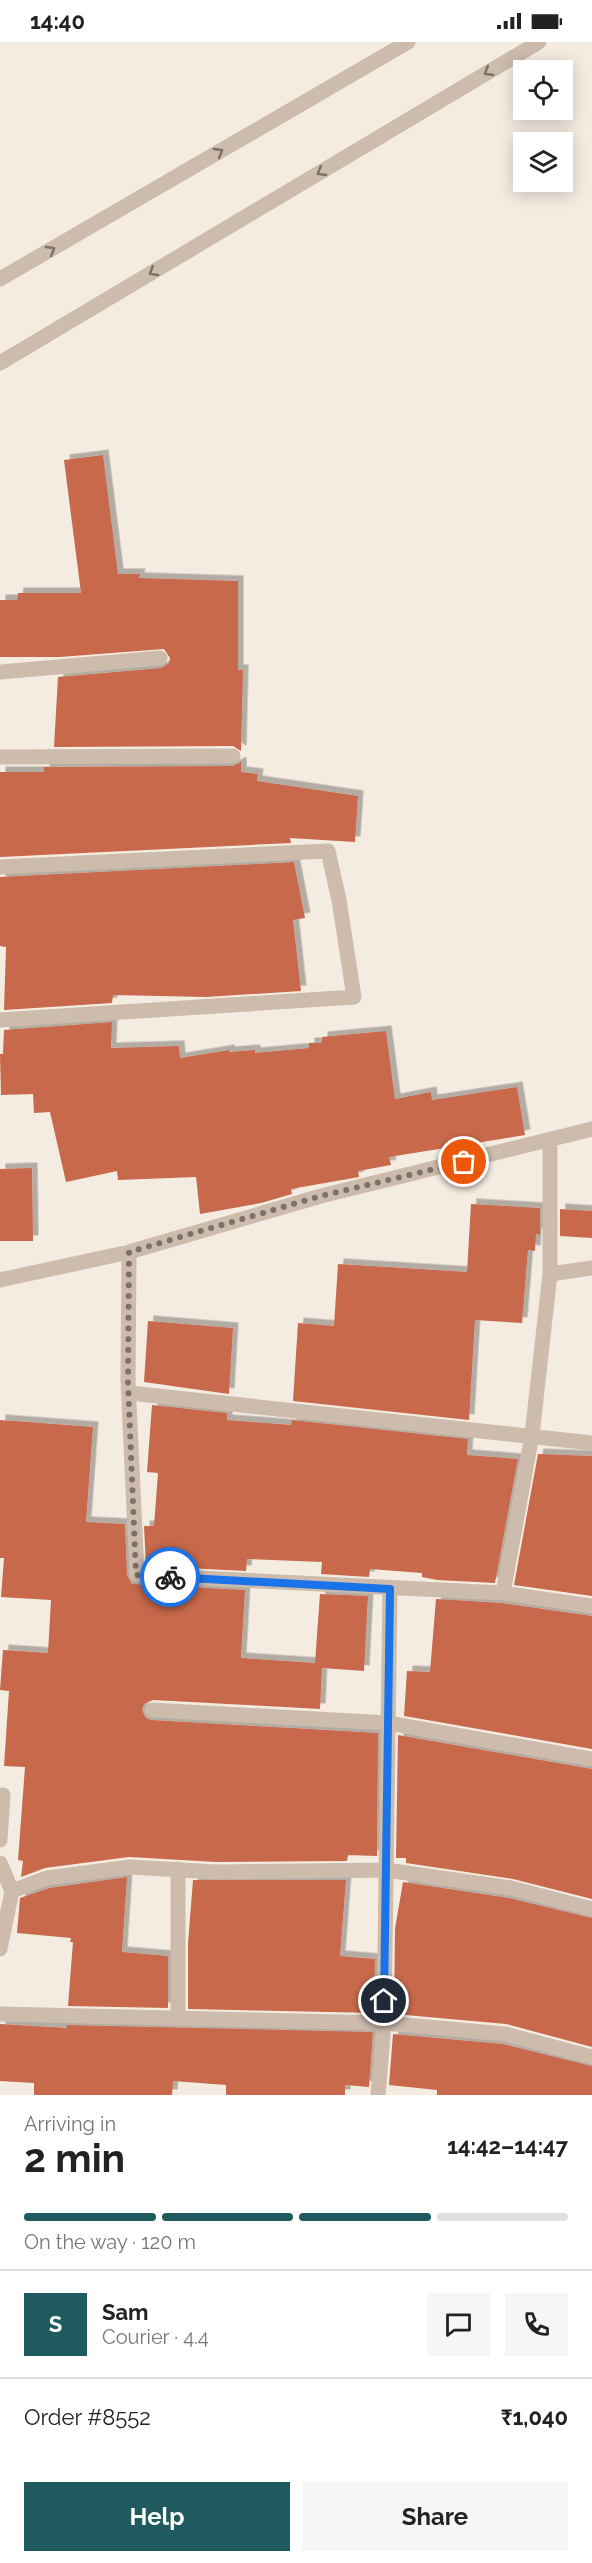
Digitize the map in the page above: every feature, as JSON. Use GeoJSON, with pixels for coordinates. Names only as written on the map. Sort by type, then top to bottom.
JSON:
{"type":"FeatureCollection","features":[{"type":"Feature","properties":{"kind":"street"},"geometry":{"type":"LineString","coordinates":[[0,279],[408,42]]}},
{"type":"Feature","properties":{"kind":"street"},"geometry":{"type":"LineString","coordinates":[[0,363],[539,42]]}},
{"type":"Feature","properties":{"kind":"street"},"geometry":{"type":"LineString","coordinates":[[0,672],[160,658]]}},
{"type":"Feature","properties":{"kind":"street"},"geometry":{"type":"LineString","coordinates":[[0,757],[233,756]]}},
{"type":"Feature","properties":{"kind":"street"},"geometry":{"type":"LineString","coordinates":[[0,867],[328,851],[339,900],[354,997],[0,1020]]}},
{"type":"Feature","properties":{"kind":"street"},"geometry":{"type":"LineString","coordinates":[[0,1280],[129,1252],[321,1196],[592,1129]]}},
{"type":"Feature","properties":{"kind":"street"},"geometry":{"type":"LineString","coordinates":[[503,1593],[532,1435],[550,1274],[550,1141]]}},
{"type":"Feature","properties":{"kind":"street"},"geometry":{"type":"LineString","coordinates":[[129,1252],[130,1393],[136,1575],[503,1593],[592,1606]]}},
{"type":"Feature","properties":{"kind":"street"},"geometry":{"type":"LineString","coordinates":[[550,1274],[592,1268]]}},
{"type":"Feature","properties":{"kind":"street"},"geometry":{"type":"LineString","coordinates":[[130,1393],[592,1443]]}},
{"type":"Feature","properties":{"kind":"street"},"geometry":{"type":"LineString","coordinates":[[378,2095],[384,2023],[390,1589]]}},
{"type":"Feature","properties":{"kind":"street"},"geometry":{"type":"LineString","coordinates":[[152,1710],[388,1724],[592,1760]]}},
{"type":"Feature","properties":{"kind":"street"},"geometry":{"type":"LineString","coordinates":[[0,1840],[3,1796]]}},
{"type":"Feature","properties":{"kind":"street"},"geometry":{"type":"LineString","coordinates":[[0,1863],[12,1891],[0,1949]]}},
{"type":"Feature","properties":{"kind":"street"},"geometry":{"type":"LineString","coordinates":[[12,1891],[47,1878],[130,1867],[216,1872],[386,1870],[511,1888],[592,1909]]}},
{"type":"Feature","properties":{"kind":"street"},"geometry":{"type":"LineString","coordinates":[[178,1869],[178,2018]]}},
{"type":"Feature","properties":{"kind":"street"},"geometry":{"type":"LineString","coordinates":[[0,2014],[384,2023],[504,2034],[592,2057]]}},
{"type":"Feature","properties":{"kind":"building"},"geometry":{"type":"Polygon","coordinates":[[[103,455],[118,574],[140,574],[139,578],[238,581],[238,670],[243,670],[241,751],[233,746],[54,747],[58,677],[161,668],[169,663],[170,658],[164,649],[60,657],[0,657],[0,600],[17,600],[18,593],[81,593],[64,460],[103,455]]]}},
{"type":"Feature","properties":{"kind":"building"},"geometry":{"type":"Polygon","coordinates":[[[241,762],[241,772],[258,774],[257,781],[358,796],[355,842],[290,838],[291,843],[0,857],[0,772],[44,772],[44,767],[233,766],[241,762]]]}},
{"type":"Feature","properties":{"kind":"building"},"geometry":{"type":"Polygon","coordinates":[[[294,862],[305,918],[293,920],[301,991],[206,997],[113,995],[112,1003],[4,1010],[6,947],[0,946],[0,877],[294,862]]]}},
{"type":"Feature","properties":{"kind":"building"},"geometry":{"type":"Polygon","coordinates":[[[112,1022],[111,1048],[179,1046],[180,1058],[229,1050],[229,1052],[255,1050],[255,1053],[309,1048],[309,1043],[322,1043],[322,1037],[386,1031],[395,1099],[431,1092],[432,1100],[517,1087],[525,1135],[389,1157],[391,1165],[358,1171],[359,1177],[291,1189],[292,1194],[261,1203],[200,1214],[196,1177],[118,1180],[117,1171],[66,1182],[50,1112],[34,1113],[33,1094],[1,1095],[0,1054],[3,1054],[4,1030],[112,1022]]]}},
{"type":"Feature","properties":{"kind":"building"},"geometry":{"type":"Polygon","coordinates":[[[32,1168],[33,1241],[0,1241],[0,1169],[32,1168]]]}},
{"type":"Feature","properties":{"kind":"building"},"geometry":{"type":"Polygon","coordinates":[[[471,1204],[540,1208],[540,1235],[536,1234],[535,1251],[528,1250],[522,1323],[475,1320],[469,1420],[293,1401],[298,1323],[334,1326],[338,1264],[467,1272],[471,1204]]]}},
{"type":"Feature","properties":{"kind":"building"},"geometry":{"type":"Polygon","coordinates":[[[560,1209],[592,1211],[592,1238],[560,1236],[560,1209]]]}},
{"type":"Feature","properties":{"kind":"building"},"geometry":{"type":"Polygon","coordinates":[[[148,1321],[233,1328],[229,1394],[144,1382],[148,1321]]]}},
{"type":"Feature","properties":{"kind":"building"},"geometry":{"type":"Polygon","coordinates":[[[152,1405],[227,1413],[227,1420],[291,1425],[292,1420],[468,1439],[467,1455],[518,1459],[495,1583],[437,1580],[422,1577],[422,1573],[370,1569],[369,1577],[321,1574],[322,1562],[247,1559],[246,1571],[146,1566],[144,1526],[154,1526],[158,1473],[147,1472],[152,1405]]]}},
{"type":"Feature","properties":{"kind":"building"},"geometry":{"type":"Polygon","coordinates":[[[0,1420],[93,1427],[86,1522],[125,1524],[127,1575],[132,1584],[245,1590],[241,1658],[315,1663],[320,1594],[368,1596],[364,1671],[322,1668],[320,1709],[153,1700],[144,1704],[142,1710],[146,1718],[151,1720],[378,1733],[377,1856],[348,1855],[347,1861],[216,1862],[129,1857],[45,1868],[21,1877],[23,1861],[18,1860],[25,1767],[4,1766],[9,1691],[0,1690],[3,1650],[48,1653],[51,1600],[1,1597],[4,1558],[0,1558],[0,1420]]]}},
{"type":"Feature","properties":{"kind":"building"},"geometry":{"type":"Polygon","coordinates":[[[538,1454],[592,1456],[592,1596],[514,1585],[538,1454]]]}},
{"type":"Feature","properties":{"kind":"building"},"geometry":{"type":"Polygon","coordinates":[[[436,1599],[502,1603],[592,1616],[592,1749],[404,1716],[407,1671],[430,1672],[436,1599]]]}},
{"type":"Feature","properties":{"kind":"building"},"geometry":{"type":"Polygon","coordinates":[[[398,1735],[592,1769],[592,1899],[513,1879],[406,1863],[406,1858],[396,1858],[398,1735]]]}},
{"type":"Feature","properties":{"kind":"building"},"geometry":{"type":"Polygon","coordinates":[[[127,1877],[122,1952],[168,1956],[168,2008],[68,2006],[73,1942],[70,1942],[71,1938],[17,1933],[20,1898],[49,1888],[127,1877]]]}},
{"type":"Feature","properties":{"kind":"building"},"geometry":{"type":"Polygon","coordinates":[[[193,1880],[346,1880],[340,1956],[375,1959],[374,2013],[188,2009],[188,1944],[193,1880]]]}},
{"type":"Feature","properties":{"kind":"building"},"geometry":{"type":"Polygon","coordinates":[[[403,1882],[509,1898],[592,1918],[592,2047],[506,2024],[394,2014],[395,1929],[403,1882]]]}},
{"type":"Feature","properties":{"kind":"building"},"geometry":{"type":"Polygon","coordinates":[[[0,2024],[67,2028],[67,2025],[373,2032],[369,2087],[345,2085],[345,2095],[226,2095],[226,2085],[173,2081],[172,2095],[34,2095],[34,2083],[0,2081],[0,2024]]]}},
{"type":"Feature","properties":{"kind":"building"},"geometry":{"type":"Polygon","coordinates":[[[393,2034],[503,2044],[592,2066],[592,2095],[437,2095],[437,2090],[389,2085],[393,2034]]]}},
{"type":"Feature","properties":{"kind":"way so far"},"geometry":{"type":"LineString","coordinates":[[170,1577],[136,1575],[128,1382],[129,1252],[321,1196],[464,1162]]}},
{"type":"Feature","properties":{"kind":"route"},"geometry":{"type":"LineString","coordinates":[[170,1577],[390,1589],[384,2001]]}}]}
